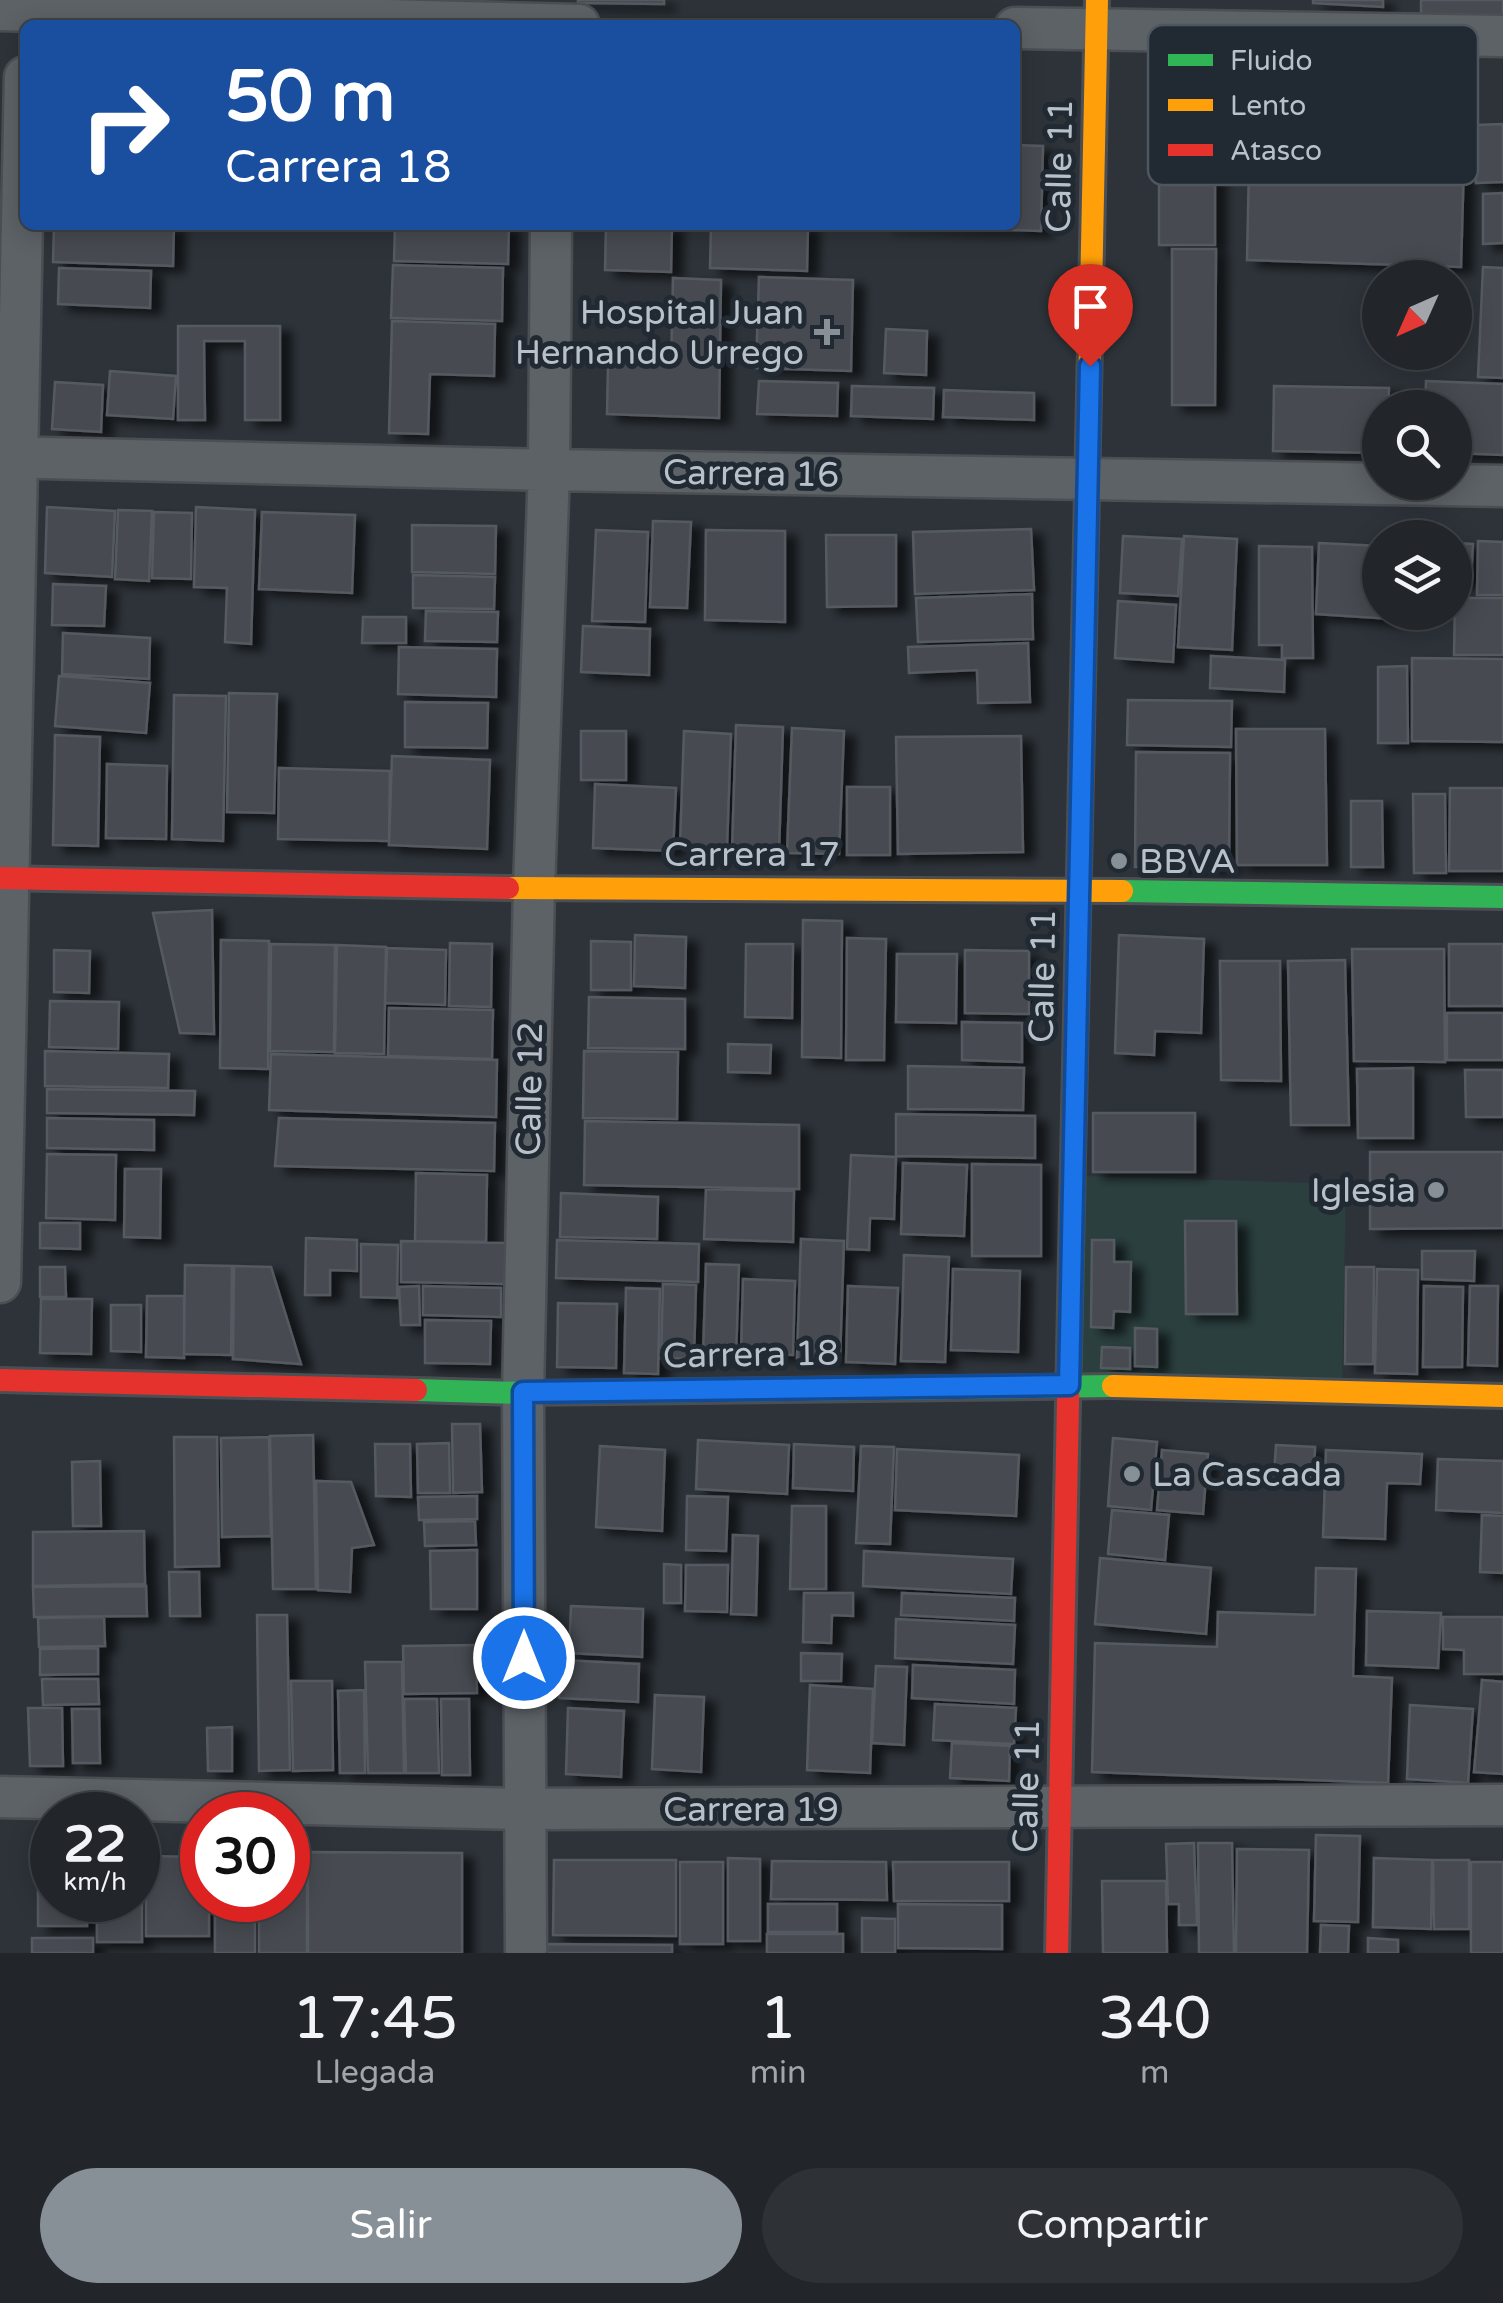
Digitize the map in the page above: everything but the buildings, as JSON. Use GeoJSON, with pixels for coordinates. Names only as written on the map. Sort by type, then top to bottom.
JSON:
{"type":"FeatureCollection","features":[{"type":"Feature","properties":{"kind":"street"},"geometry":{"type":"LineString","coordinates":[[20,12],[348,20]]}},
{"type":"Feature","properties":{"kind":"street"},"geometry":{"type":"LineString","coordinates":[[1020,27],[1097,14],[1300,25]]}},
{"type":"Feature","properties":{"kind":"street","name":"Calle 11"},"geometry":{"type":"LineString","coordinates":[[1057,1953],[1097,14]]}},
{"type":"Feature","properties":{"kind":"street"},"geometry":{"type":"LineString","coordinates":[[1478,35],[1503,36]]}},
{"type":"Feature","properties":{"kind":"street"},"geometry":{"type":"LineString","coordinates":[[0,1282],[9,457],[20,196]]}},
{"type":"Feature","properties":{"kind":"street","name":"Calle 12"},"geometry":{"type":"LineString","coordinates":[[526,1953],[523,1392],[534,888],[549,470],[552,230]]}},
{"type":"Feature","properties":{"kind":"street","name":"Carrera 16"},"geometry":{"type":"LineString","coordinates":[[9,457],[1503,486]]}},
{"type":"Feature","properties":{"kind":"street","name":"Carrera 17"},"geometry":{"type":"LineString","coordinates":[[4,878],[534,888],[1079,890],[1503,897]]}},
{"type":"Feature","properties":{"kind":"street","name":"Carrera 18"},"geometry":{"type":"LineString","coordinates":[[0,1380],[523,1392],[1069,1385],[1503,1396]]}},
{"type":"Feature","properties":{"kind":"street","name":"Carrera 19"},"geometry":{"type":"LineString","coordinates":[[0,1797],[525,1809],[1503,1805]]}},
{"type":"Feature","properties":{"kind":"green space"},"geometry":{"type":"Polygon","coordinates":[[[1086,1176],[1346,1184],[1342,1384],[1081,1374],[1086,1176]]]}},
{"type":"Feature","properties":{"kind":"traffic: fast"},"geometry":{"type":"LineString","coordinates":[[1071,1253],[1087,491]]}},
{"type":"Feature","properties":{"kind":"traffic: fast"},"geometry":{"type":"LineString","coordinates":[[1122,891],[1503,897]]}},
{"type":"Feature","properties":{"kind":"traffic: fast"},"geometry":{"type":"LineString","coordinates":[[416,1390],[523,1393],[1113,1386]]}},
{"type":"Feature","properties":{"kind":"traffic: slow"},"geometry":{"type":"LineString","coordinates":[[1087,491],[1097,0]]}},
{"type":"Feature","properties":{"kind":"traffic: slow"},"geometry":{"type":"LineString","coordinates":[[508,888],[1122,891]]}},
{"type":"Feature","properties":{"kind":"traffic: slow"},"geometry":{"type":"LineString","coordinates":[[1113,1386],[1503,1396]]}},
{"type":"Feature","properties":{"kind":"traffic: jam"},"geometry":{"type":"LineString","coordinates":[[0,878],[508,888]]}},
{"type":"Feature","properties":{"kind":"traffic: jam"},"geometry":{"type":"LineString","coordinates":[[1057,1953],[1071,1253]]}},
{"type":"Feature","properties":{"kind":"traffic: jam"},"geometry":{"type":"LineString","coordinates":[[0,1380],[416,1390]]}},
{"type":"Feature","properties":{"kind":"place","name":"Hospital Juan Hernando Urrego"},"geometry":{"type":"Point","coordinates":[827,332]}},
{"type":"Feature","properties":{"kind":"place","name":"BBVA"},"geometry":{"type":"Point","coordinates":[1119,861]}},
{"type":"Feature","properties":{"kind":"place","name":"Iglesia"},"geometry":{"type":"Point","coordinates":[1436,1190]}},
{"type":"Feature","properties":{"kind":"place","name":"La Cascada"},"geometry":{"type":"Point","coordinates":[1132,1474]}},
{"type":"Feature","properties":{"kind":"route"},"geometry":{"type":"LineString","coordinates":[[524,1658],[523,1392],[1069,1385],[1090,366]]}}]}
